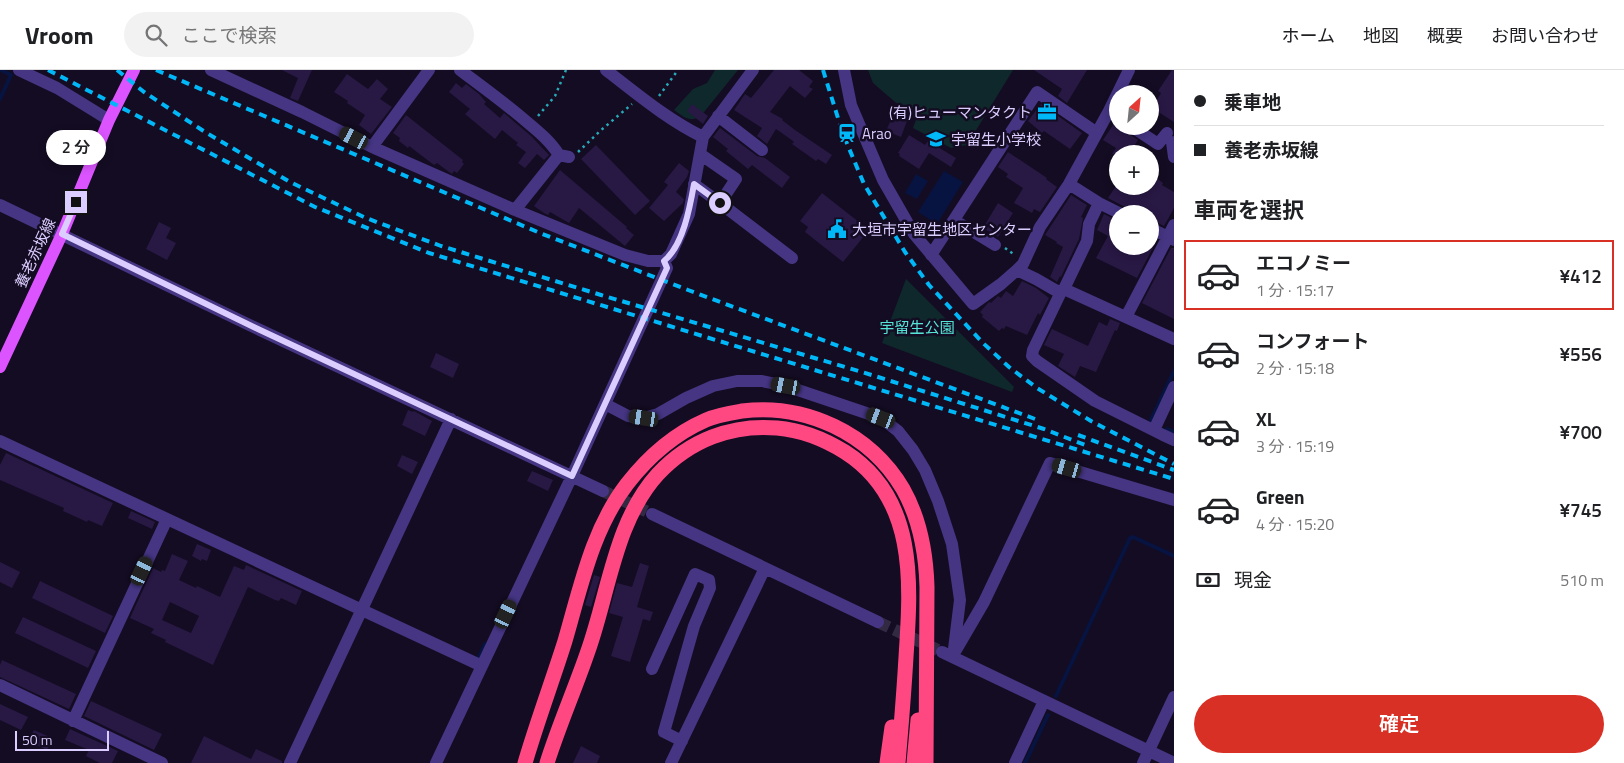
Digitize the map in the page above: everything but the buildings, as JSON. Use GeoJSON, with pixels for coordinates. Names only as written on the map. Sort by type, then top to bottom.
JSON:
{"type":"FeatureCollection","features":[{"type":"Feature","properties":{"kind":"highway"},"geometry":{"type":"LineString","coordinates":[[525,763],[591,551],[604,520],[627,484],[645,463],[666,444],[686,430],[707,419],[730,413],[776,409],[826,422],[849,433],[869,448],[888,467],[902,488],[914,513],[922,537],[926,569],[926,763]]}},
{"type":"Feature","properties":{"kind":"highway"},"geometry":{"type":"LineString","coordinates":[[548,763],[557,733],[589,650],[617,552],[643,494],[658,474],[675,457],[695,444],[718,434],[764,427],[787,428],[810,434],[831,443],[851,456],[869,472],[883,489],[895,510],[903,532],[910,582],[898,763]]}},
{"type":"Feature","properties":{"kind":"highway"},"geometry":{"type":"LineString","coordinates":[[886,763],[909,619]]}},
{"type":"Feature","properties":{"kind":"highway"},"geometry":{"type":"LineString","coordinates":[[914,763],[926,629]]}},
{"type":"Feature","properties":{"kind":"main road","name":"養老赤坂線"},"geometry":{"type":"LineString","coordinates":[[0,368],[62,234],[109,120],[134,70]]}},
{"type":"Feature","properties":{"kind":"street"},"geometry":{"type":"LineString","coordinates":[[19,70],[57,88],[109,120]]}},
{"type":"Feature","properties":{"kind":"street"},"geometry":{"type":"LineString","coordinates":[[211,70],[372,147],[515,210],[625,255],[648,261],[664,261],[672,254],[689,214],[703,137],[753,70]]}},
{"type":"Feature","properties":{"kind":"street"},"geometry":{"type":"LineString","coordinates":[[372,147],[429,70]]}},
{"type":"Feature","properties":{"kind":"street"},"geometry":{"type":"LineString","coordinates":[[460,70],[503,101],[564,156],[515,210]]}},
{"type":"Feature","properties":{"kind":"street"},"geometry":{"type":"LineString","coordinates":[[606,70],[692,132],[703,137]]}},
{"type":"Feature","properties":{"kind":"street"},"geometry":{"type":"LineString","coordinates":[[844,70],[851,105],[883,180],[914,234],[973,304],[1002,284],[1021,266],[1040,227],[1069,184],[1097,133],[1109,119]]}},
{"type":"Feature","properties":{"kind":"street"},"geometry":{"type":"LineString","coordinates":[[1124,85],[1129,70]]}},
{"type":"Feature","properties":{"kind":"street"},"geometry":{"type":"LineString","coordinates":[[930,255],[1037,92],[1097,133]]}},
{"type":"Feature","properties":{"kind":"street"},"geometry":{"type":"LineString","coordinates":[[718,116],[762,150]]}},
{"type":"Feature","properties":{"kind":"street"},"geometry":{"type":"LineString","coordinates":[[1144,135],[1158,144],[1170,138],[1174,157]]}},
{"type":"Feature","properties":{"kind":"street"},"geometry":{"type":"LineString","coordinates":[[700,154],[736,180],[720,203]]}},
{"type":"Feature","properties":{"kind":"street"},"geometry":{"type":"LineString","coordinates":[[694,184],[792,258]]}},
{"type":"Feature","properties":{"kind":"street"},"geometry":{"type":"LineString","coordinates":[[1069,184],[1109,208]]}},
{"type":"Feature","properties":{"kind":"street"},"geometry":{"type":"LineString","coordinates":[[1099,203],[1089,224],[1087,241],[1033,350],[1032,356],[1095,401],[1174,440]]}},
{"type":"Feature","properties":{"kind":"street"},"geometry":{"type":"LineString","coordinates":[[0,205],[260,330],[603,491]]}},
{"type":"Feature","properties":{"kind":"street"},"geometry":{"type":"LineString","coordinates":[[954,220],[995,245]]}},
{"type":"Feature","properties":{"kind":"street"},"geometry":{"type":"LineString","coordinates":[[1126,317],[1171,239],[1174,225]]}},
{"type":"Feature","properties":{"kind":"street"},"geometry":{"type":"LineString","coordinates":[[1159,233],[1171,239]]}},
{"type":"Feature","properties":{"kind":"street"},"geometry":{"type":"LineString","coordinates":[[436,763],[572,476],[667,268],[664,261]]}},
{"type":"Feature","properties":{"kind":"street"},"geometry":{"type":"LineString","coordinates":[[1021,266],[1036,279],[1055,290],[1063,291],[1174,339]]}},
{"type":"Feature","properties":{"kind":"street"},"geometry":{"type":"LineString","coordinates":[[605,404],[628,416],[644,418],[658,414],[686,398],[713,386],[737,381],[762,381],[786,386],[881,418],[898,430],[925,470],[938,501],[952,544],[960,600],[948,654]]}},
{"type":"Feature","properties":{"kind":"street"},"geometry":{"type":"LineString","coordinates":[[1154,430],[1174,387]]}},
{"type":"Feature","properties":{"kind":"street"},"geometry":{"type":"LineString","coordinates":[[290,763],[451,419]]}},
{"type":"Feature","properties":{"kind":"street"},"geometry":{"type":"LineString","coordinates":[[0,441],[482,666]]}},
{"type":"Feature","properties":{"kind":"street"},"geometry":{"type":"LineString","coordinates":[[948,654],[984,602],[1050,463],[1174,500]]}},
{"type":"Feature","properties":{"kind":"street"},"geometry":{"type":"LineString","coordinates":[[652,514],[878,622]]}},
{"type":"Feature","properties":{"kind":"street"},"geometry":{"type":"LineString","coordinates":[[73,721],[167,519]]}},
{"type":"Feature","properties":{"kind":"street"},"geometry":{"type":"LineString","coordinates":[[671,763],[765,568]]}},
{"type":"Feature","properties":{"kind":"street"},"geometry":{"type":"LineString","coordinates":[[652,669],[695,574],[709,580],[710,588],[694,626],[664,732],[682,741]]}},
{"type":"Feature","properties":{"kind":"street"},"geometry":{"type":"LineString","coordinates":[[948,654],[1174,763]]}},
{"type":"Feature","properties":{"kind":"street"},"geometry":{"type":"LineString","coordinates":[[0,686],[162,763]]}},
{"type":"Feature","properties":{"kind":"street"},"geometry":{"type":"LineString","coordinates":[[1143,763],[1174,697]]}},
{"type":"Feature","properties":{"kind":"street"},"geometry":{"type":"LineString","coordinates":[[1015,763],[1044,701]]}},
{"type":"Feature","properties":{"kind":"path"},"geometry":{"type":"LineString","coordinates":[[530,125],[555,96],[566,70]]}},
{"type":"Feature","properties":{"kind":"path"},"geometry":{"type":"LineString","coordinates":[[653,105],[678,70]]}},
{"type":"Feature","properties":{"kind":"path"},"geometry":{"type":"LineString","coordinates":[[564,156],[574,156],[640,96]]}},
{"type":"Feature","properties":{"kind":"path"},"geometry":{"type":"LineString","coordinates":[[995,245],[1003,246],[1021,266]]}},
{"type":"Feature","properties":{"kind":"green space"},"geometry":{"type":"Polygon","coordinates":[[[715,70],[738,70],[700,117],[689,119],[674,110],[693,89],[707,83],[715,70]]]}},
{"type":"Feature","properties":{"kind":"green space"},"geometry":{"type":"Polygon","coordinates":[[[868,70],[1013,70],[967,145],[951,148],[913,128],[916,120],[873,83],[868,70]]]}},
{"type":"Feature","properties":{"kind":"green space","name":"宇留生公園"},"geometry":{"type":"Polygon","coordinates":[[[906,279],[1014,387],[1012,392],[882,343],[906,279]]]}},
{"type":"Feature","properties":{"kind":"shaded area"},"geometry":{"type":"Polygon","coordinates":[[[944,171],[963,182],[937,224],[918,212],[944,171]]]}},
{"type":"Feature","properties":{"kind":"shaded area"},"geometry":{"type":"Polygon","coordinates":[[[916,174],[928,181],[917,199],[905,193],[916,174]]]}},
{"type":"Feature","properties":{"kind":"waterway"},"geometry":{"type":"LineString","coordinates":[[0,99],[11,75],[1,70]]}},
{"type":"Feature","properties":{"kind":"waterway"},"geometry":{"type":"LineString","coordinates":[[1150,422],[1174,371]]}},
{"type":"Feature","properties":{"kind":"waterway"},"geometry":{"type":"LineString","coordinates":[[1167,429],[1174,432]]}},
{"type":"Feature","properties":{"kind":"waterway"},"geometry":{"type":"LineString","coordinates":[[1056,696],[1130,538],[1133,537],[1174,556]]}},
{"type":"Feature","properties":{"kind":"waterway"},"geometry":{"type":"LineString","coordinates":[[478,659],[485,644]]}},
{"type":"Feature","properties":{"kind":"waterway"},"geometry":{"type":"LineString","coordinates":[[1025,763],[1048,715]]}},
{"type":"Feature","properties":{"kind":"tunnel"},"geometry":{"type":"LineString","coordinates":[[603,491],[652,514]]}},
{"type":"Feature","properties":{"kind":"tunnel"},"geometry":{"type":"LineString","coordinates":[[878,622],[942,652]]}},
{"type":"Feature","properties":{"kind":"railway"},"geometry":{"type":"LineString","coordinates":[[48,70],[315,207],[429,253],[1174,479]]}},
{"type":"Feature","properties":{"kind":"railway"},"geometry":{"type":"LineString","coordinates":[[117,70],[144,92],[205,132],[290,182],[366,218],[441,246],[862,372],[1044,429],[1085,445]]}},
{"type":"Feature","properties":{"kind":"railway"},"geometry":{"type":"LineString","coordinates":[[156,70],[540,233],[1035,419]]}},
{"type":"Feature","properties":{"kind":"railway"},"geometry":{"type":"LineString","coordinates":[[823,70],[843,134],[864,184],[905,252],[929,285],[983,343],[1009,367],[1037,388],[1091,421],[1174,464]]}},
{"type":"Feature","properties":{"kind":"railway"},"geometry":{"type":"LineString","coordinates":[[1078,435],[1174,470]]}},
{"type":"Feature","properties":{"kind":"place","name":"(有)ヒューマンタクト"},"geometry":{"type":"Point","coordinates":[1047,112]}},
{"type":"Feature","properties":{"kind":"place","name":"Arao"},"geometry":{"type":"Point","coordinates":[847,133]}},
{"type":"Feature","properties":{"kind":"place","name":"宇留生小学校"},"geometry":{"type":"Point","coordinates":[936,139]}},
{"type":"Feature","properties":{"kind":"place","name":"大垣市宇留生地区センター"},"geometry":{"type":"Point","coordinates":[837,229]}},
{"type":"Feature","properties":{"kind":"route"},"geometry":{"type":"LineString","coordinates":[[76,202],[62,234],[260,330],[572,476],[667,268],[664,261],[672,254],[689,214],[694,184],[720,203]]}}]}
